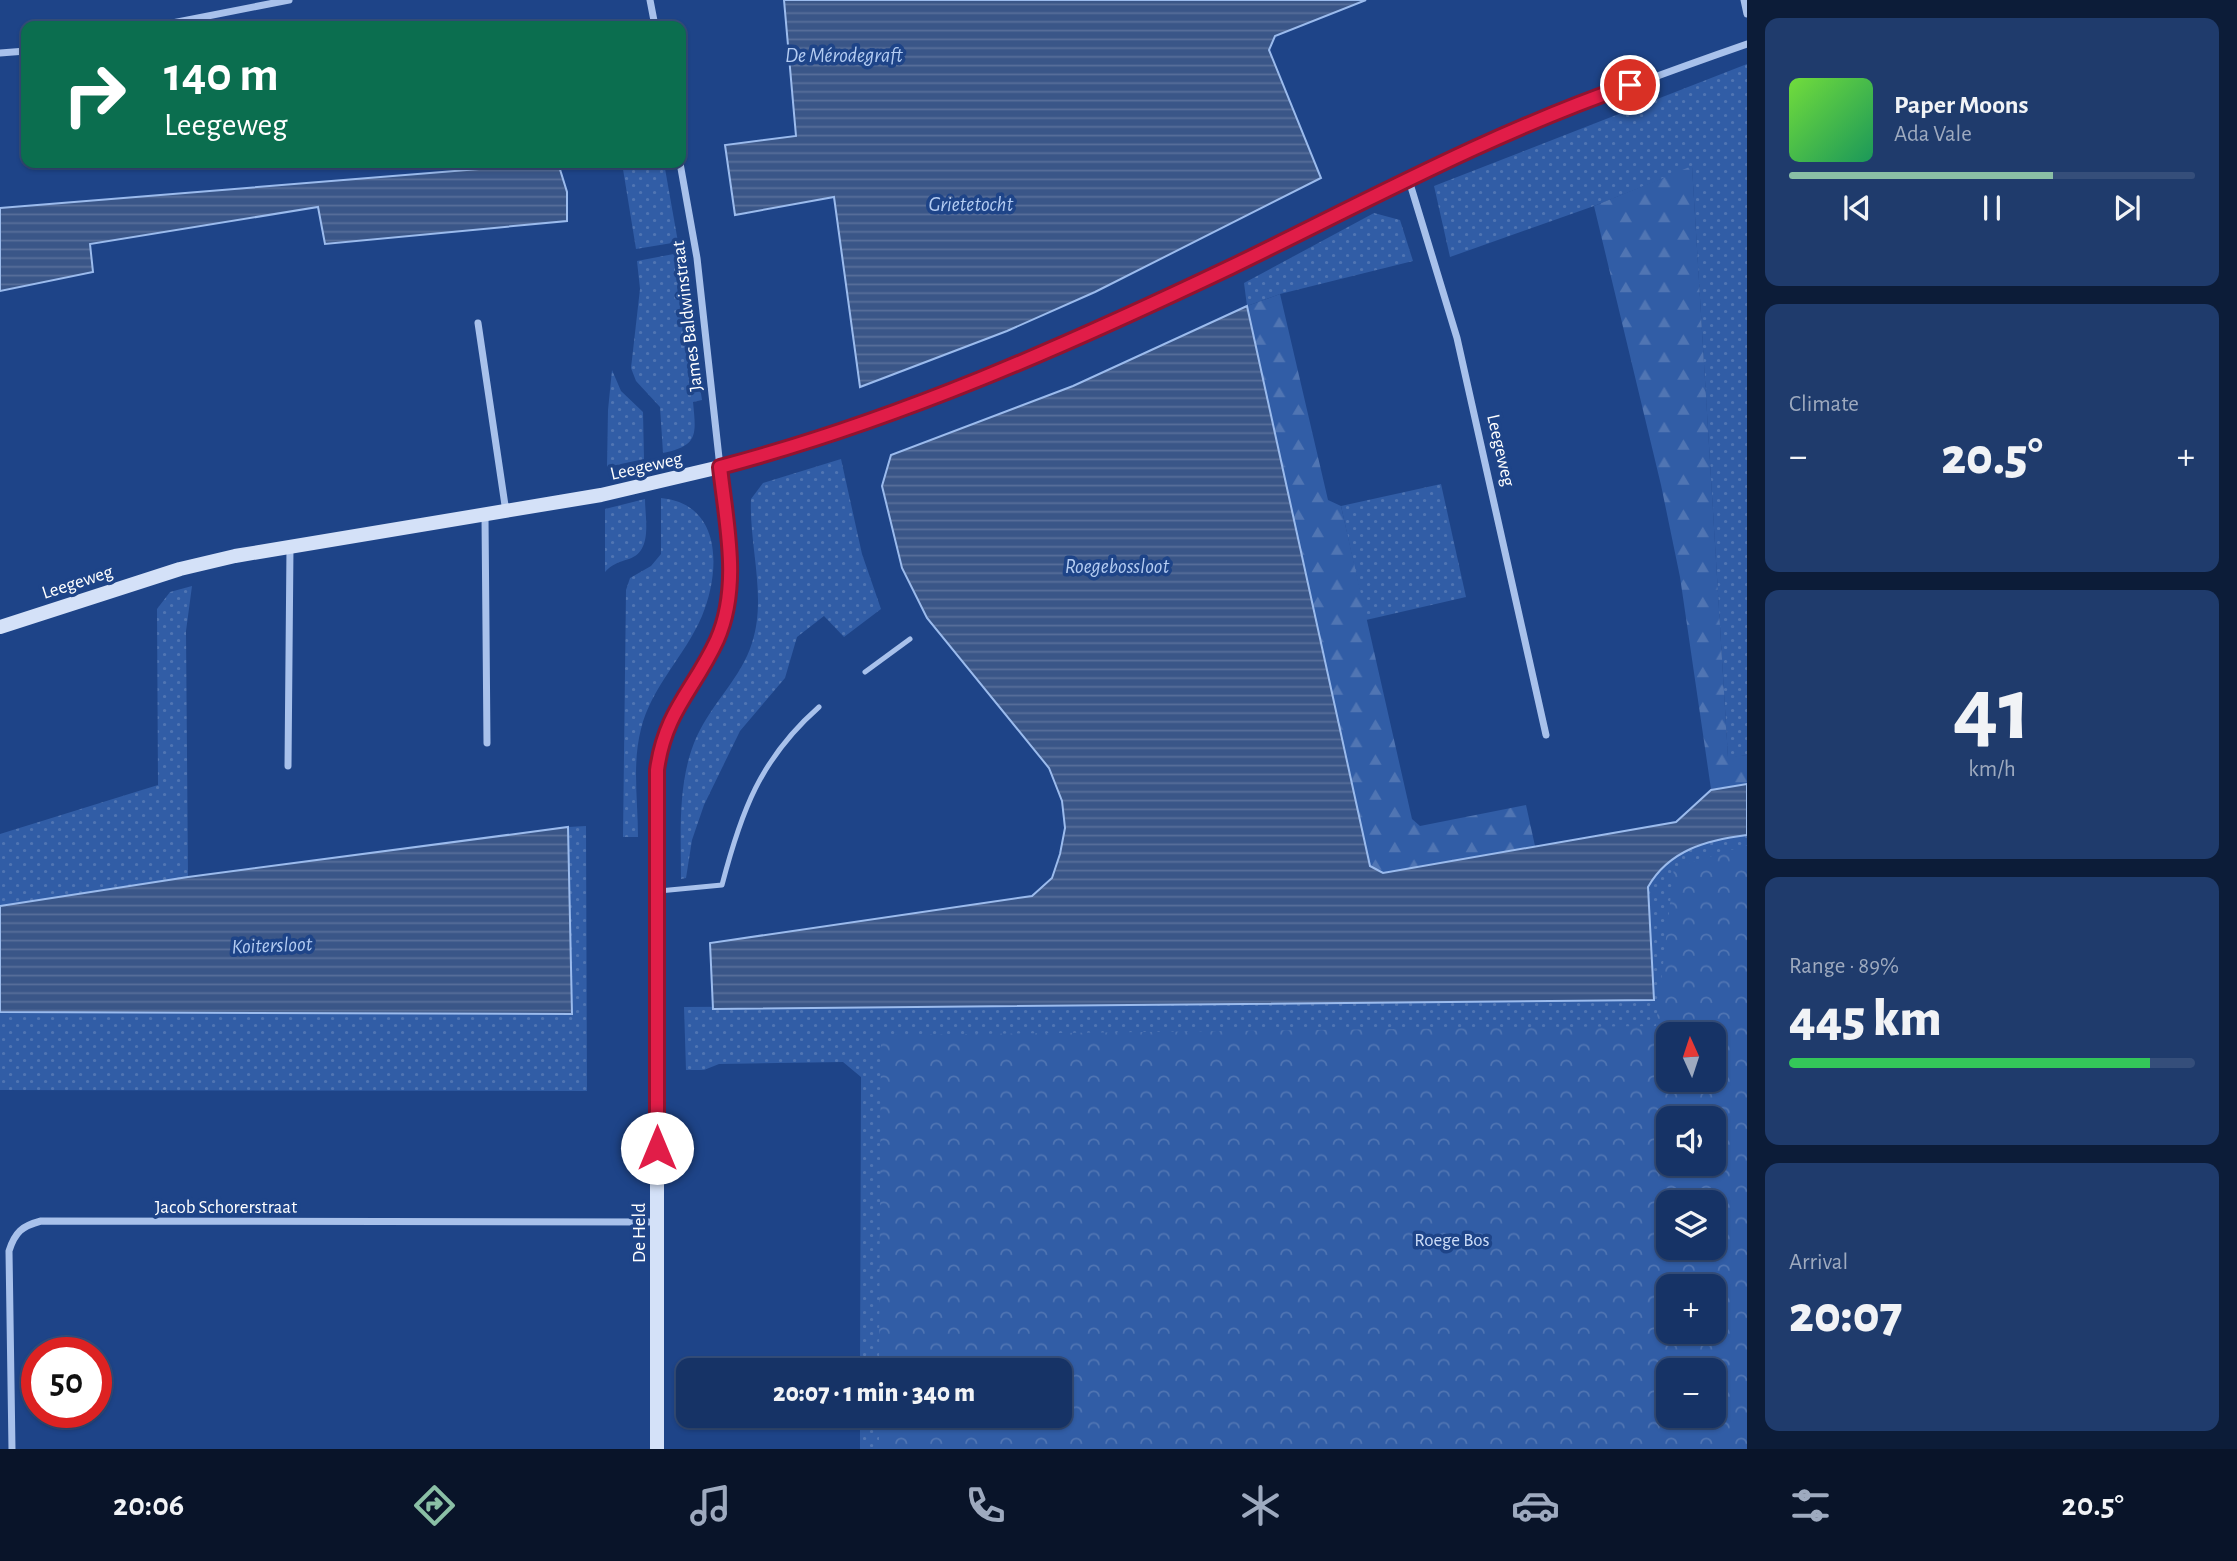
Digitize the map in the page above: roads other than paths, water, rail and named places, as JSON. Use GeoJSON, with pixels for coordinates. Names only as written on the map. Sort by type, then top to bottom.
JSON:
{"type":"FeatureCollection","features":[{"type":"Feature","properties":{"kind":"main road","name":"Leegeweg"},"geometry":{"type":"LineString","coordinates":[[0,626],[180,569],[290,545],[485,517],[627,490],[720,467]]}},
{"type":"Feature","properties":{"kind":"main road","name":"De Held"},"geometry":{"type":"LineString","coordinates":[[657,1449],[656,892],[660,749],[674,710],[718,638],[729,596],[730,575],[720,467]]}},
{"type":"Feature","properties":{"kind":"street"},"geometry":{"type":"LineString","coordinates":[[182,21],[289,0]]}},
{"type":"Feature","properties":{"kind":"street"},"geometry":{"type":"LineString","coordinates":[[650,0],[654,21]]}},
{"type":"Feature","properties":{"kind":"street"},"geometry":{"type":"LineString","coordinates":[[1744,0],[1747,15]]}},
{"type":"Feature","properties":{"kind":"street","name":"Leegeweg"},"geometry":{"type":"LineString","coordinates":[[720,467],[844,431],[978,382],[1222,271],[1408,177],[1583,101],[1747,44]]}},
{"type":"Feature","properties":{"kind":"street"},"geometry":{"type":"LineString","coordinates":[[0,53],[21,51]]}},
{"type":"Feature","properties":{"kind":"street","name":"James Baldwinstraat"},"geometry":{"type":"LineString","coordinates":[[681,168],[697,258],[720,467]]}},
{"type":"Feature","properties":{"kind":"street","name":"Leegeweg"},"geometry":{"type":"LineString","coordinates":[[1408,177],[1457,338],[1546,735]]}},
{"type":"Feature","properties":{"kind":"street"},"geometry":{"type":"LineString","coordinates":[[478,323],[506,513]]}},
{"type":"Feature","properties":{"kind":"street"},"geometry":{"type":"LineString","coordinates":[[485,517],[487,743]]}},
{"type":"Feature","properties":{"kind":"street"},"geometry":{"type":"LineString","coordinates":[[288,766],[290,545]]}},
{"type":"Feature","properties":{"kind":"street","name":"Jacob Schorerstraat"},"geometry":{"type":"LineString","coordinates":[[12,1449],[9,1251],[14,1236],[25,1225],[41,1221],[657,1222]]}},
{"type":"Feature","properties":{"kind":"lane"},"geometry":{"type":"LineString","coordinates":[[865,672],[910,639]]}},
{"type":"Feature","properties":{"kind":"lane"},"geometry":{"type":"LineString","coordinates":[[656,892],[722,885],[738,824],[754,785],[802,722],[819,707]]}},
{"type":"Feature","properties":{"kind":"water","name":"Grietetocht"},"geometry":{"type":"Polygon","coordinates":[[[784,0],[1366,0],[1275,36],[1269,50],[1321,178],[1095,292],[1007,331],[860,387],[834,197],[735,215],[725,145],[796,136],[784,0]]]}},
{"type":"Feature","properties":{"kind":"water"},"geometry":{"type":"Polygon","coordinates":[[[496,168],[560,168],[567,192],[567,221],[325,244],[318,207],[90,244],[93,272],[0,291],[0,208],[496,168]]]}},
{"type":"Feature","properties":{"kind":"water","name":"Roegebossloot"},"geometry":{"type":"Polygon","coordinates":[[[1247,306],[1370,866],[1383,873],[1676,822],[1711,790],[1747,784],[1747,835],[1690,849],[1667,864],[1648,887],[1654,1000],[713,1009],[710,943],[1032,896],[1052,878],[1060,854],[1065,828],[1062,801],[1049,768],[927,618],[902,568],[882,486],[891,455],[1073,386],[1247,306]]]}},
{"type":"Feature","properties":{"kind":"water","name":"Koitersloot"},"geometry":{"type":"Polygon","coordinates":[[[568,827],[572,1014],[0,1012],[0,906],[188,877],[568,827]]]}},
{"type":"Feature","properties":{"kind":"water label","name":"De Mérodegraft"},"geometry":{"type":"Point","coordinates":[844,55]}},
{"type":"Feature","properties":{"kind":"park label","name":"Roege Bos"},"geometry":{"type":"Point","coordinates":[1452,1239]}}]}
